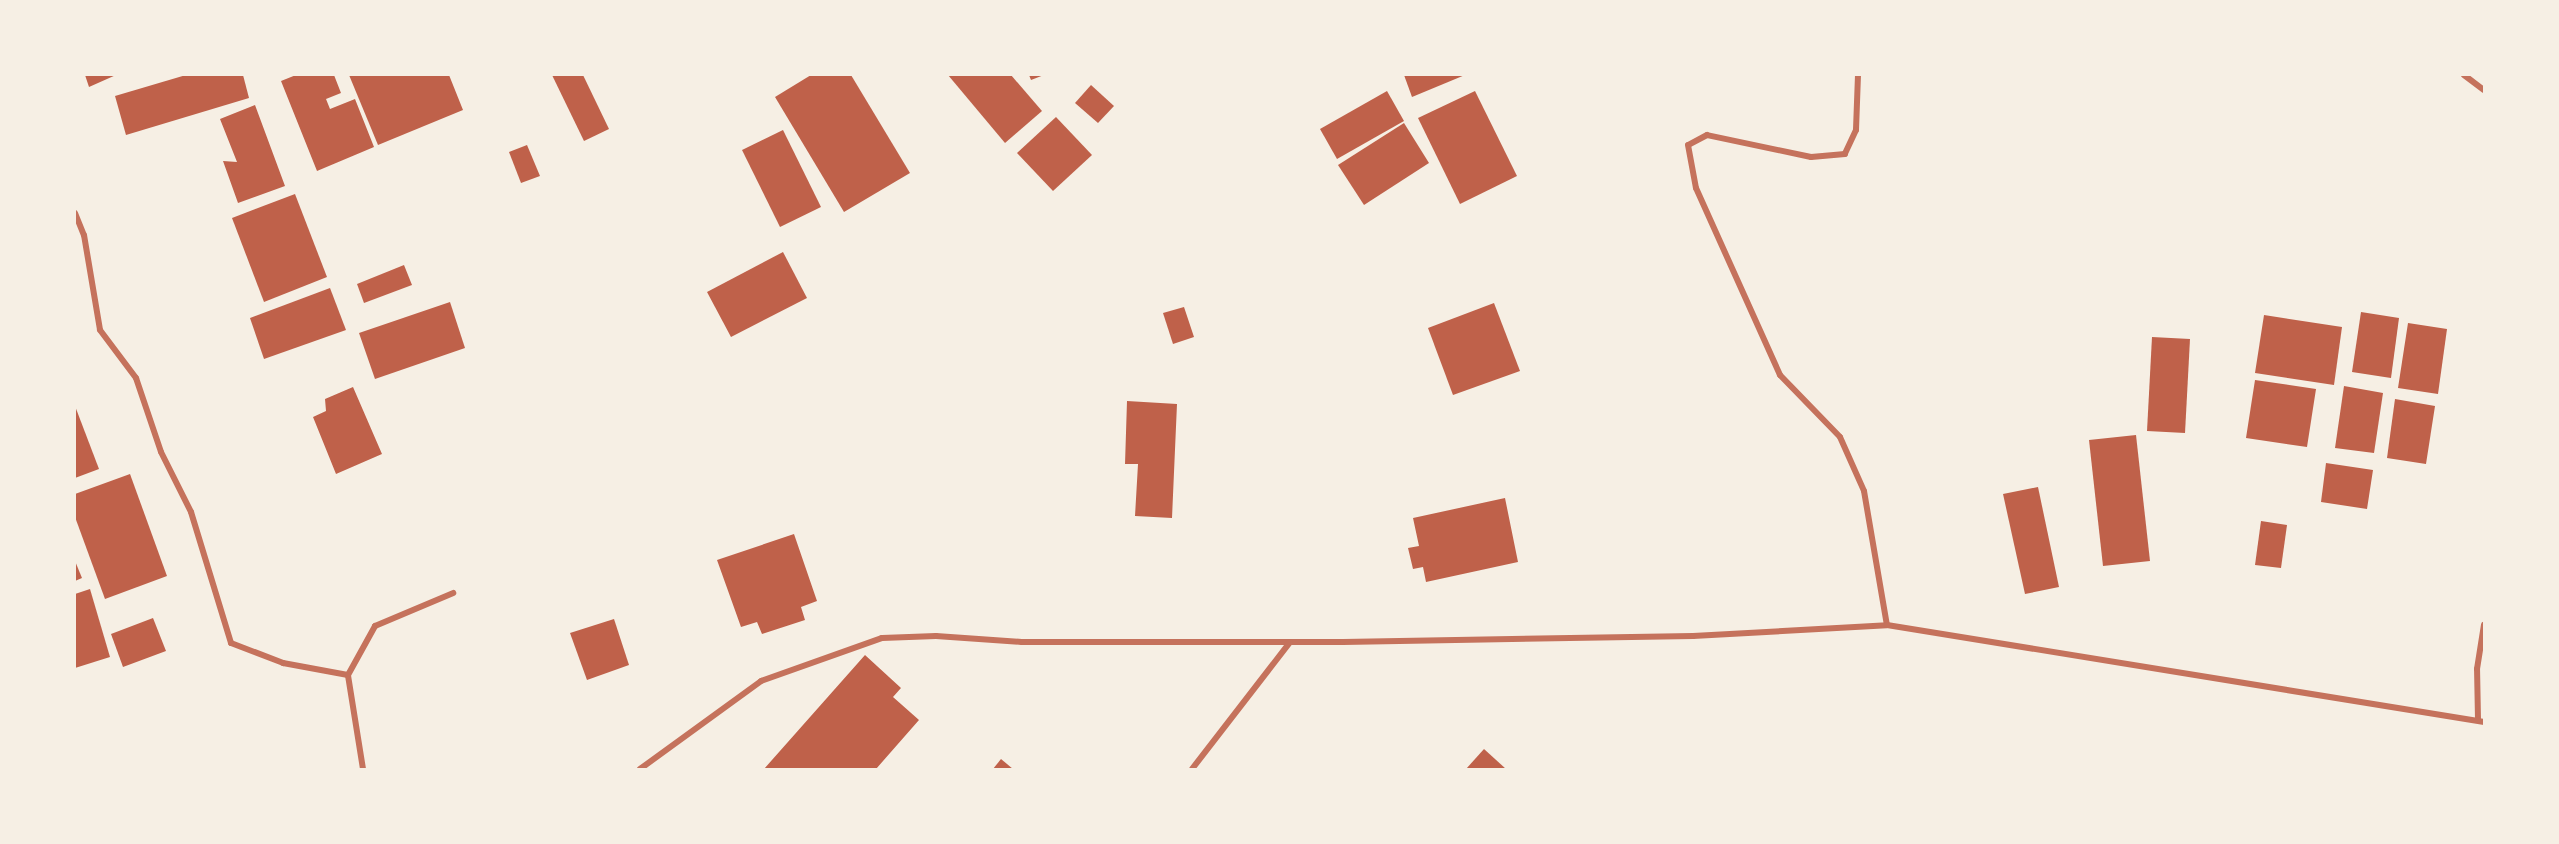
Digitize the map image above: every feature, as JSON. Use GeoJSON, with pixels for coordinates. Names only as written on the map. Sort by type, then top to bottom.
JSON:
{"type":"FeatureCollection","features":[{"type":"Feature","properties":{"kind":"street"},"geometry":{"type":"LineString","coordinates":[[1858,75],[1856,130],[1845,154],[1811,157],[1707,135],[1688,145],[1696,188],[1780,375],[1840,437],[1864,491],[1887,625]]}},
{"type":"Feature","properties":{"kind":"street"},"geometry":{"type":"LineString","coordinates":[[2464,75],[2484,90]]}},
{"type":"Feature","properties":{"kind":"street"},"geometry":{"type":"LineString","coordinates":[[75,213],[84,235],[100,330],[136,378],[161,452],[191,512],[206,571],[231,643],[284,663],[348,675]]}},
{"type":"Feature","properties":{"kind":"street"},"geometry":{"type":"LineString","coordinates":[[363,769],[348,675],[375,626],[453,593]]}},
{"type":"Feature","properties":{"kind":"street"},"geometry":{"type":"LineString","coordinates":[[640,769],[761,681],[882,638],[1290,642],[1693,636],[1887,625],[2236,684],[2481,721],[2477,669],[2484,625]]}},
{"type":"Feature","properties":{"kind":"street"},"geometry":{"type":"LineString","coordinates":[[1192,769],[1290,642]]}},
{"type":"Feature","properties":{"kind":"building"},"geometry":{"type":"Polygon","coordinates":[[[85,75],[116,75],[89,87],[85,75]]]}},
{"type":"Feature","properties":{"kind":"building"},"geometry":{"type":"Polygon","coordinates":[[[186,75],[243,75],[249,98],[126,135],[115,96],[186,75]]]}},
{"type":"Feature","properties":{"kind":"building"},"geometry":{"type":"Polygon","coordinates":[[[296,75],[334,75],[341,93],[326,99],[330,109],[355,99],[374,147],[317,171],[281,81],[296,75]]]}},
{"type":"Feature","properties":{"kind":"building"},"geometry":{"type":"Polygon","coordinates":[[[349,75],[449,75],[463,110],[378,145],[349,75]]]}},
{"type":"Feature","properties":{"kind":"building"},"geometry":{"type":"Polygon","coordinates":[[[552,75],[583,75],[609,129],[584,141],[552,75]]]}},
{"type":"Feature","properties":{"kind":"building"},"geometry":{"type":"Polygon","coordinates":[[[811,75],[851,75],[910,173],[844,212],[775,97],[811,75]]]}},
{"type":"Feature","properties":{"kind":"building"},"geometry":{"type":"Polygon","coordinates":[[[948,75],[1011,75],[1042,111],[1005,143],[948,75]]]}},
{"type":"Feature","properties":{"kind":"building"},"geometry":{"type":"Polygon","coordinates":[[[1029,75],[1044,75],[1031,80],[1029,75]]]}},
{"type":"Feature","properties":{"kind":"building"},"geometry":{"type":"Polygon","coordinates":[[[1404,75],[1465,75],[1412,97],[1404,75]]]}},
{"type":"Feature","properties":{"kind":"building"},"geometry":{"type":"Polygon","coordinates":[[[1091,85],[1114,106],[1098,123],[1075,103],[1091,85]]]}},
{"type":"Feature","properties":{"kind":"building"},"geometry":{"type":"Polygon","coordinates":[[[1387,91],[1404,121],[1337,159],[1320,129],[1387,91]]]}},
{"type":"Feature","properties":{"kind":"building"},"geometry":{"type":"Polygon","coordinates":[[[1475,91],[1517,176],[1460,204],[1418,118],[1475,91]]]}},
{"type":"Feature","properties":{"kind":"building"},"geometry":{"type":"Polygon","coordinates":[[[255,105],[285,186],[238,203],[223,161],[237,162],[220,119],[255,105]]]}},
{"type":"Feature","properties":{"kind":"building"},"geometry":{"type":"Polygon","coordinates":[[[1056,117],[1092,155],[1053,191],[1017,153],[1056,117]]]}},
{"type":"Feature","properties":{"kind":"building"},"geometry":{"type":"Polygon","coordinates":[[[1404,123],[1429,163],[1364,205],[1338,165],[1404,123]]]}},
{"type":"Feature","properties":{"kind":"building"},"geometry":{"type":"Polygon","coordinates":[[[783,130],[821,207],[780,227],[742,150],[783,130]]]}},
{"type":"Feature","properties":{"kind":"building"},"geometry":{"type":"Polygon","coordinates":[[[527,145],[540,176],[521,183],[509,152],[527,145]]]}},
{"type":"Feature","properties":{"kind":"building"},"geometry":{"type":"Polygon","coordinates":[[[295,194],[327,277],[264,302],[232,218],[295,194]]]}},
{"type":"Feature","properties":{"kind":"building"},"geometry":{"type":"Polygon","coordinates":[[[783,252],[807,298],[731,337],[707,292],[783,252]]]}},
{"type":"Feature","properties":{"kind":"building"},"geometry":{"type":"Polygon","coordinates":[[[404,265],[412,285],[364,303],[357,284],[404,265]]]}},
{"type":"Feature","properties":{"kind":"building"},"geometry":{"type":"Polygon","coordinates":[[[330,288],[346,330],[264,359],[250,318],[330,288]]]}},
{"type":"Feature","properties":{"kind":"building"},"geometry":{"type":"Polygon","coordinates":[[[450,302],[465,348],[375,379],[359,333],[450,302]]]}},
{"type":"Feature","properties":{"kind":"building"},"geometry":{"type":"Polygon","coordinates":[[[1494,303],[1520,371],[1453,395],[1428,328],[1494,303]]]}},
{"type":"Feature","properties":{"kind":"building"},"geometry":{"type":"Polygon","coordinates":[[[1184,307],[1194,337],[1173,344],[1163,313],[1184,307]]]}},
{"type":"Feature","properties":{"kind":"building"},"geometry":{"type":"Polygon","coordinates":[[[2361,312],[2399,318],[2391,378],[2352,372],[2361,312]]]}},
{"type":"Feature","properties":{"kind":"building"},"geometry":{"type":"Polygon","coordinates":[[[2264,315],[2342,327],[2334,385],[2255,373],[2264,315]]]}},
{"type":"Feature","properties":{"kind":"building"},"geometry":{"type":"Polygon","coordinates":[[[2408,323],[2447,329],[2438,394],[2398,388],[2408,323]]]}},
{"type":"Feature","properties":{"kind":"building"},"geometry":{"type":"Polygon","coordinates":[[[2152,337],[2190,339],[2185,433],[2147,431],[2152,337]]]}},
{"type":"Feature","properties":{"kind":"building"},"geometry":{"type":"Polygon","coordinates":[[[2255,380],[2316,389],[2307,447],[2246,438],[2255,380]]]}},
{"type":"Feature","properties":{"kind":"building"},"geometry":{"type":"Polygon","coordinates":[[[2344,386],[2383,393],[2374,453],[2335,448],[2344,386]]]}},
{"type":"Feature","properties":{"kind":"building"},"geometry":{"type":"Polygon","coordinates":[[[353,387],[382,454],[336,474],[313,417],[326,411],[325,399],[353,387]]]}},
{"type":"Feature","properties":{"kind":"building"},"geometry":{"type":"Polygon","coordinates":[[[2395,399],[2435,406],[2426,464],[2387,458],[2395,399]]]}},
{"type":"Feature","properties":{"kind":"building"},"geometry":{"type":"Polygon","coordinates":[[[1127,401],[1177,404],[1172,518],[1135,516],[1138,464],[1125,464],[1127,401]]]}},
{"type":"Feature","properties":{"kind":"building"},"geometry":{"type":"Polygon","coordinates":[[[75,406],[99,469],[75,478],[75,406]]]}},
{"type":"Feature","properties":{"kind":"building"},"geometry":{"type":"Polygon","coordinates":[[[2136,435],[2150,561],[2103,566],[2089,440],[2136,435]]]}},
{"type":"Feature","properties":{"kind":"building"},"geometry":{"type":"Polygon","coordinates":[[[2326,463],[2373,470],[2367,509],[2321,502],[2326,463]]]}},
{"type":"Feature","properties":{"kind":"building"},"geometry":{"type":"Polygon","coordinates":[[[130,474],[167,576],[105,599],[75,517],[75,494],[130,474]]]}},
{"type":"Feature","properties":{"kind":"building"},"geometry":{"type":"Polygon","coordinates":[[[2038,487],[2059,587],[2025,594],[2003,494],[2038,487]]]}},
{"type":"Feature","properties":{"kind":"building"},"geometry":{"type":"Polygon","coordinates":[[[1505,498],[1518,562],[1426,582],[1423,567],[1413,569],[1408,548],[1419,546],[1413,518],[1505,498]]]}},
{"type":"Feature","properties":{"kind":"building"},"geometry":{"type":"Polygon","coordinates":[[[2261,521],[2287,525],[2281,568],[2255,565],[2261,521]]]}},
{"type":"Feature","properties":{"kind":"building"},"geometry":{"type":"Polygon","coordinates":[[[794,534],[817,601],[801,607],[805,620],[762,634],[757,622],[741,627],[717,560],[794,534]]]}},
{"type":"Feature","properties":{"kind":"building"},"geometry":{"type":"Polygon","coordinates":[[[75,561],[82,578],[75,581],[75,561]]]}},
{"type":"Feature","properties":{"kind":"building"},"geometry":{"type":"Polygon","coordinates":[[[90,589],[110,657],[75,668],[75,594],[90,589]]]}},
{"type":"Feature","properties":{"kind":"building"},"geometry":{"type":"Polygon","coordinates":[[[153,618],[166,651],[123,667],[111,634],[153,618]]]}},
{"type":"Feature","properties":{"kind":"building"},"geometry":{"type":"Polygon","coordinates":[[[614,619],[629,665],[587,680],[570,633],[614,619]]]}},
{"type":"Feature","properties":{"kind":"building"},"geometry":{"type":"Polygon","coordinates":[[[865,655],[901,688],[893,697],[919,720],[876,769],[764,769],[865,655]]]}},
{"type":"Feature","properties":{"kind":"building"},"geometry":{"type":"Polygon","coordinates":[[[1484,749],[1506,769],[1466,769],[1484,749]]]}},
{"type":"Feature","properties":{"kind":"building"},"geometry":{"type":"Polygon","coordinates":[[[1001,759],[1013,769],[993,769],[1001,759]]]}}]}
